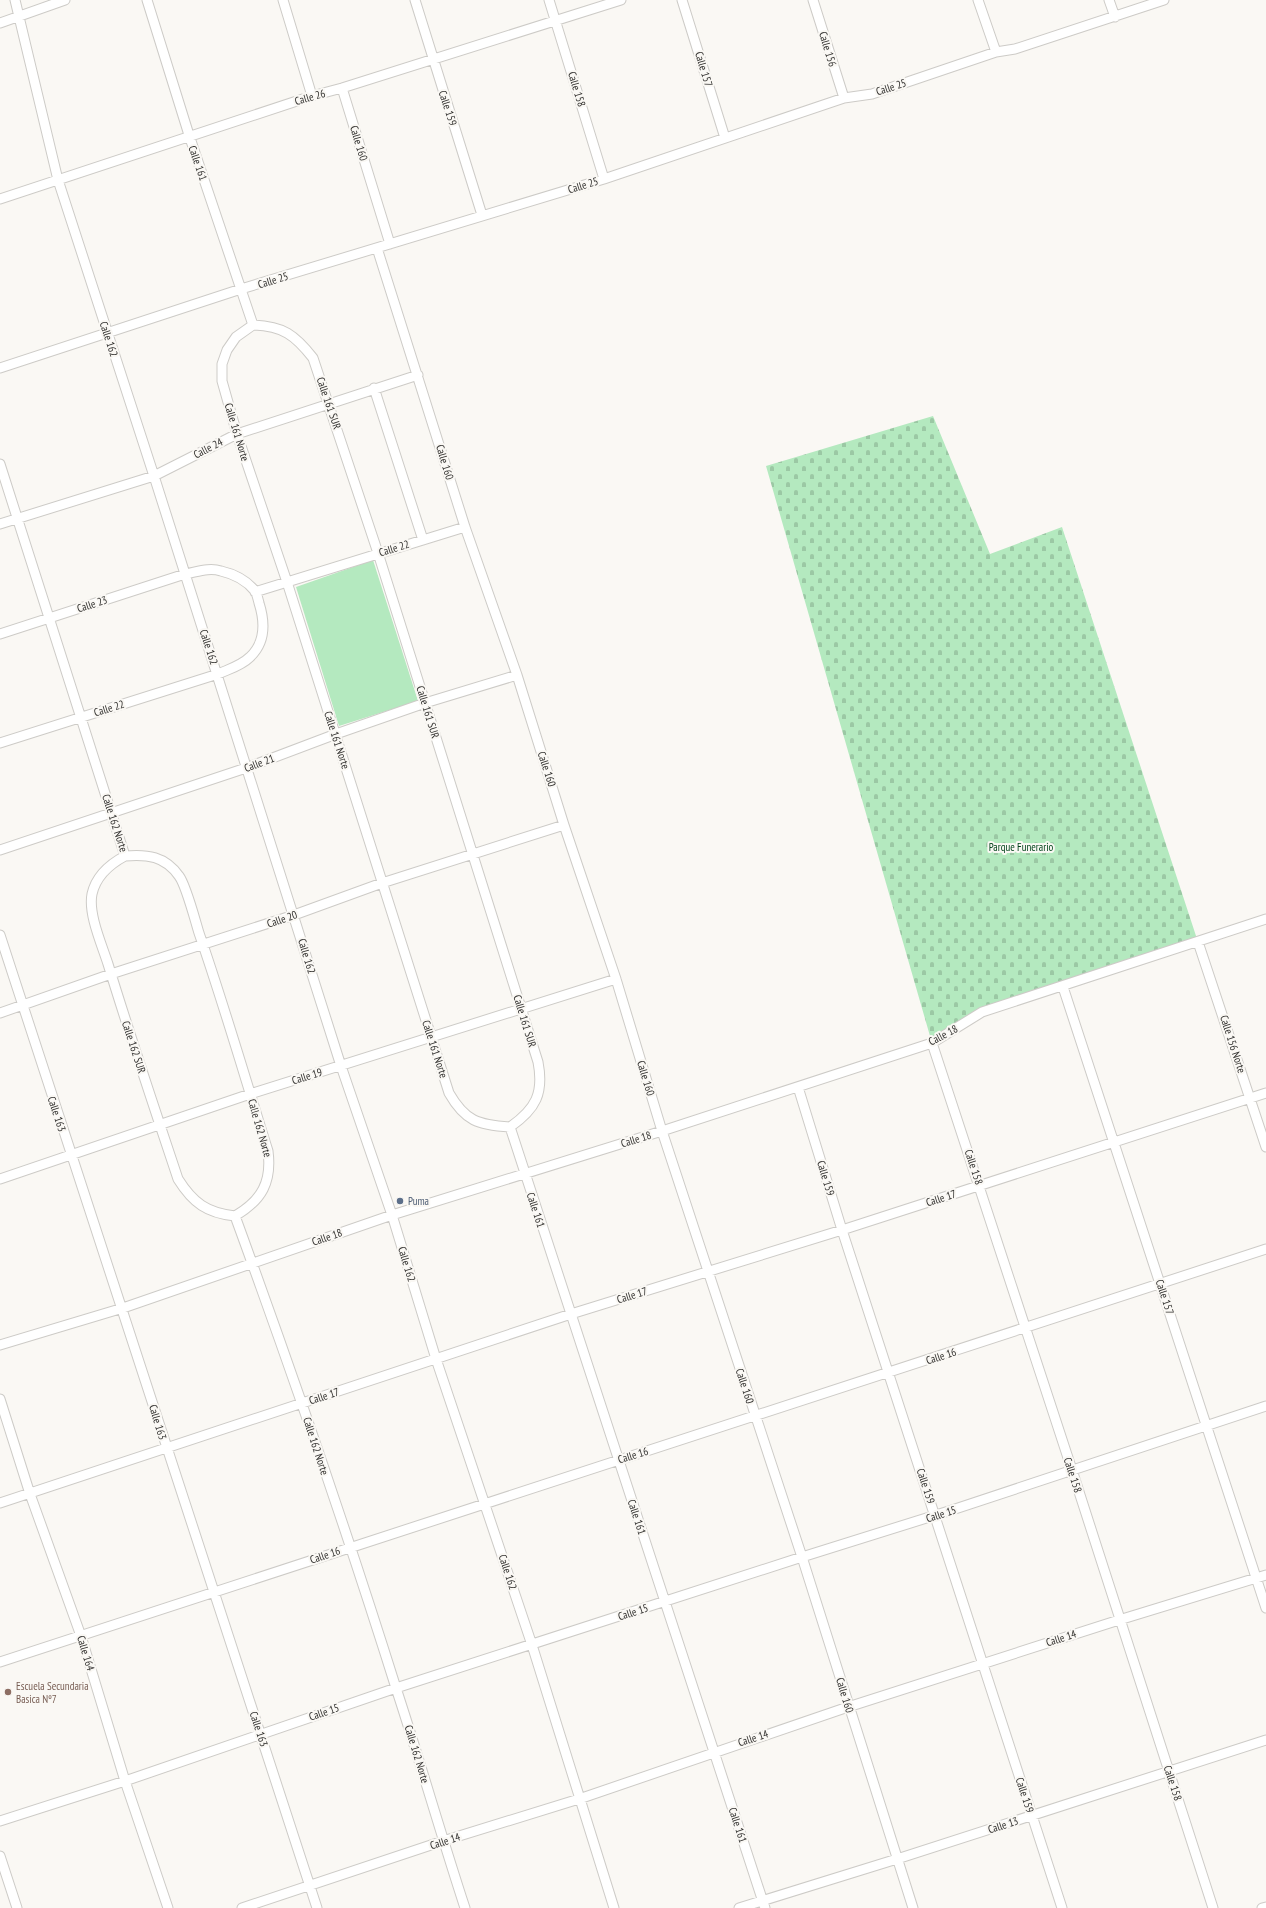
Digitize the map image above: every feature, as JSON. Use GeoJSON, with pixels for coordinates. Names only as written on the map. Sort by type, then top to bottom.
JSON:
{"type":"FeatureCollection","features":[{"type":"Feature","properties":{"kind":"street","name":"Calle 162"},"geometry":{"type":"LineString","coordinates":[[15,0],[58,180],[218,674],[246,768],[342,1066],[392,1215],[436,1359],[532,1645],[614,1908]]}},
{"type":"Feature","properties":{"kind":"street"},"geometry":{"type":"LineString","coordinates":[[0,23],[65,0]]}},
{"type":"Feature","properties":{"kind":"street","name":"Calle 161"},"geometry":{"type":"LineString","coordinates":[[147,0],[189,136],[253,325]]}},
{"type":"Feature","properties":{"kind":"street"},"geometry":{"type":"LineString","coordinates":[[283,0],[312,96]]}},
{"type":"Feature","properties":{"kind":"street","name":"Calle 159"},"geometry":{"type":"LineString","coordinates":[[415,0],[482,215]]}},
{"type":"Feature","properties":{"kind":"street","name":"Calle 158"},"geometry":{"type":"LineString","coordinates":[[550,0],[604,179]]}},
{"type":"Feature","properties":{"kind":"street","name":"Calle 26"},"geometry":{"type":"LineString","coordinates":[[0,198],[312,96],[433,60],[621,0]]}},
{"type":"Feature","properties":{"kind":"street","name":"Calle 157"},"geometry":{"type":"LineString","coordinates":[[682,0],[725,138]]}},
{"type":"Feature","properties":{"kind":"street","name":"Calle 156"},"geometry":{"type":"LineString","coordinates":[[813,0],[844,98]]}},
{"type":"Feature","properties":{"kind":"street"},"geometry":{"type":"LineString","coordinates":[[978,0],[996,52]]}},
{"type":"Feature","properties":{"kind":"street"},"geometry":{"type":"LineString","coordinates":[[1109,0],[1115,17]]}},
{"type":"Feature","properties":{"kind":"street","name":"Calle 25"},"geometry":{"type":"LineString","coordinates":[[0,368],[241,289],[604,179],[844,98],[872,94],[996,52],[1015,49],[1164,0]]}},
{"type":"Feature","properties":{"kind":"street","name":"Calle 160"},"geometry":{"type":"LineString","coordinates":[[342,88],[390,244]]}},
{"type":"Feature","properties":{"kind":"street","name":"Calle 160"},"geometry":{"type":"LineString","coordinates":[[377,248],[465,527],[517,675],[564,825],[616,979],[662,1131],[802,1557],[848,1707],[913,1908]]}},
{"type":"Feature","properties":{"kind":"street","name":"Calle 161 SUR"},"geometry":{"type":"LineString","coordinates":[[253,325],[268,326],[285,331],[302,344],[313,358],[378,553],[538,1062],[541,1079],[540,1093],[520,1120],[510,1127]]}},
{"type":"Feature","properties":{"kind":"street","name":"Calle 161 Norte"},"geometry":{"type":"LineString","coordinates":[[253,325],[236,337],[227,350],[222,364],[222,381],[237,434],[336,734],[449,1092],[457,1106],[469,1118],[482,1124],[510,1127]]}},
{"type":"Feature","properties":{"kind":"street","name":"Calle 24"},"geometry":{"type":"LineString","coordinates":[[0,524],[154,476],[237,434],[374,388],[418,375]]}},
{"type":"Feature","properties":{"kind":"street"},"geometry":{"type":"LineString","coordinates":[[374,388],[423,540]]}},
{"type":"Feature","properties":{"kind":"street","name":"Calle 162 Norte"},"geometry":{"type":"LineString","coordinates":[[0,464],[125,856],[144,854],[155,857],[167,863],[179,876],[204,945],[268,1151],[270,1165],[268,1182],[260,1195],[248,1208],[235,1216],[302,1403],[396,1688],[443,1841],[466,1908]]}},
{"type":"Feature","properties":{"kind":"street","name":"Calle 22"},"geometry":{"type":"LineString","coordinates":[[0,743],[218,674],[240,665],[251,656],[261,641],[264,629],[263,615],[256,592],[465,527]]}},
{"type":"Feature","properties":{"kind":"street","name":"Calle 23"},"geometry":{"type":"LineString","coordinates":[[0,634],[185,574],[204,570],[219,570],[234,575],[256,592]]}},
{"type":"Feature","properties":{"kind":"street","name":"Calle 21"},"geometry":{"type":"LineString","coordinates":[[0,850],[112,814],[246,768],[336,734],[425,703],[517,675]]}},
{"type":"Feature","properties":{"kind":"street","name":"Calle 20"},"geometry":{"type":"LineString","coordinates":[[0,1013],[111,974],[294,916],[382,883],[564,825]]}},
{"type":"Feature","properties":{"kind":"street","name":"Calle 162 SUR"},"geometry":{"type":"LineString","coordinates":[[125,856],[112,863],[100,875],[92,893],[91,908],[111,974],[178,1178],[187,1193],[208,1210],[235,1216]]}},
{"type":"Feature","properties":{"kind":"street","name":"Calle 18"},"geometry":{"type":"LineString","coordinates":[[0,1345],[123,1308],[392,1215],[662,1131],[932,1043],[982,1012],[1063,987],[1266,919]]}},
{"type":"Feature","properties":{"kind":"street","name":"Calle 163"},"geometry":{"type":"LineString","coordinates":[[0,935],[71,1155],[123,1308],[166,1447],[316,1908]]}},
{"type":"Feature","properties":{"kind":"street","name":"Calle 156 Norte"},"geometry":{"type":"LineString","coordinates":[[1198,942],[1266,1147]]}},
{"type":"Feature","properties":{"kind":"street","name":"Calle 19"},"geometry":{"type":"LineString","coordinates":[[0,1179],[160,1126],[250,1094],[616,979]]}},
{"type":"Feature","properties":{"kind":"street","name":"Calle 157"},"geometry":{"type":"LineString","coordinates":[[1063,987],[1266,1608]]}},
{"type":"Feature","properties":{"kind":"street","name":"Calle 158"},"geometry":{"type":"LineString","coordinates":[[932,1043],[1072,1470],[1212,1908]]}},
{"type":"Feature","properties":{"kind":"street","name":"Calle 159"},"geometry":{"type":"LineString","coordinates":[[798,1087],[842,1230],[890,1373],[982,1664],[1062,1908]]}},
{"type":"Feature","properties":{"kind":"street","name":"Calle 17"},"geometry":{"type":"LineString","coordinates":[[0,1503],[571,1314],[842,1230],[1266,1093]]}},
{"type":"Feature","properties":{"kind":"street","name":"Calle 161"},"geometry":{"type":"LineString","coordinates":[[510,1127],[764,1904]]}},
{"type":"Feature","properties":{"kind":"street","name":"Calle 16"},"geometry":{"type":"LineString","coordinates":[[0,1662],[618,1459],[755,1417],[1161,1285],[1266,1249]]}},
{"type":"Feature","properties":{"kind":"street","name":"Calle 164"},"geometry":{"type":"LineString","coordinates":[[0,1400],[30,1494],[81,1636],[125,1781],[168,1908]]}},
{"type":"Feature","properties":{"kind":"street","name":"Calle 15"},"geometry":{"type":"LineString","coordinates":[[0,1821],[125,1781],[396,1688],[802,1557],[935,1516],[1266,1406]]}},
{"type":"Feature","properties":{"kind":"street","name":"Calle 14"},"geometry":{"type":"LineString","coordinates":[[242,1908],[443,1841],[579,1799],[714,1751],[848,1707],[1119,1620],[1266,1575]]}},
{"type":"Feature","properties":{"kind":"street","name":"Calle 13"},"geometry":{"type":"LineString","coordinates":[[740,1908],[764,1904],[897,1859],[1266,1740]]}},
{"type":"Feature","properties":{"kind":"street"},"geometry":{"type":"LineString","coordinates":[[0,1856],[17,1908]]}},
{"type":"Feature","properties":{"kind":"street"},"geometry":{"type":"LineString","coordinates":[[1262,1908],[1266,1907]]}},
{"type":"Feature","properties":{"kind":"green space","name":"Parque Funerario"},"geometry":{"type":"Polygon","coordinates":[[[933,416],[990,554],[1062,527],[1198,942],[985,1006],[932,1043],[766,466],[933,416]]]}},
{"type":"Feature","properties":{"kind":"green space"},"geometry":{"type":"Polygon","coordinates":[[[373,560],[418,701],[339,726],[296,587],[373,560]]]}},
{"type":"Feature","properties":{"kind":"place","name":"Puma"},"geometry":{"type":"Point","coordinates":[400,1201]}},
{"type":"Feature","properties":{"kind":"place","name":"Escuela Secundaria Basica Nº7"},"geometry":{"type":"Point","coordinates":[8,1692]}}]}
